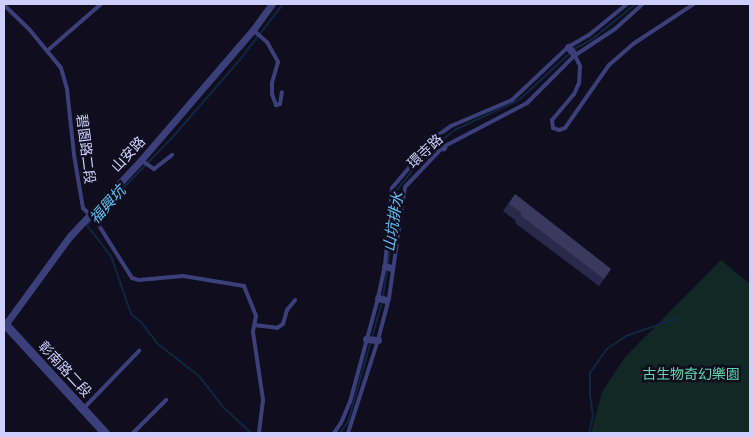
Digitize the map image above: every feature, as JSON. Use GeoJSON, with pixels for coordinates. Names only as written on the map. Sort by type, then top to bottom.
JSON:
{"type":"FeatureCollection","features":[{"type":"Feature","properties":{"kind":"street","name":"山安路"},"geometry":{"type":"LineString","coordinates":[[4,324],[70,236],[141,160],[253,30],[272,4]]}},
{"type":"Feature","properties":{"kind":"street","name":"彰南路二段"},"geometry":{"type":"LineString","coordinates":[[4,324],[105,433]]}},
{"type":"Feature","properties":{"kind":"lane"},"geometry":{"type":"LineString","coordinates":[[47,51],[101,4]]}},
{"type":"Feature","properties":{"kind":"lane","name":"環寺路"},"geometry":{"type":"LineString","coordinates":[[348,433],[382,299],[387,267],[392,188],[438,142],[527,103],[589,35],[627,4]]}},
{"type":"Feature","properties":{"kind":"lane","name":"環寺路"},"geometry":{"type":"LineString","coordinates":[[334,433],[341,423],[350,402],[389,298],[404,187],[451,126],[512,100],[572,52],[615,29],[643,4]]}},
{"type":"Feature","properties":{"kind":"lane"},"geometry":{"type":"LineString","coordinates":[[572,52],[580,66],[579,83],[574,94],[552,120],[553,128],[559,130],[565,128],[609,65],[633,44],[694,4]]}},
{"type":"Feature","properties":{"kind":"lane","name":"碧園路二段"},"geometry":{"type":"LineString","coordinates":[[4,5],[29,29],[61,68],[67,88],[83,208],[122,260],[132,278],[139,280],[183,276],[244,286],[256,316],[253,332],[263,400],[259,433]]}},
{"type":"Feature","properties":{"kind":"lane"},"geometry":{"type":"LineString","coordinates":[[253,30],[267,42],[278,62],[272,83],[272,94],[276,104],[280,104],[282,92]]}},
{"type":"Feature","properties":{"kind":"lane"},"geometry":{"type":"LineString","coordinates":[[141,160],[154,169],[172,154]]}},
{"type":"Feature","properties":{"kind":"lane"},"geometry":{"type":"LineString","coordinates":[[254,325],[277,328],[283,324],[287,310],[295,300]]}},
{"type":"Feature","properties":{"kind":"lane"},"geometry":{"type":"LineString","coordinates":[[83,409],[139,351]]}},
{"type":"Feature","properties":{"kind":"lane"},"geometry":{"type":"LineString","coordinates":[[133,433],[166,400]]}},
{"type":"Feature","properties":{"kind":"green space","name":"古生物奇幻樂園"},"geometry":{"type":"Polygon","coordinates":[[[721,260],[750,284],[750,433],[591,433],[602,392],[625,357],[721,260]]]}},
{"type":"Feature","properties":{"kind":"building"},"geometry":{"type":"Polygon","coordinates":[[[515,194],[611,269],[604,279],[520,215],[522,213],[509,204],[515,194]]]}},
{"type":"Feature","properties":{"kind":"waterway","name":"福興坑"},"geometry":{"type":"LineString","coordinates":[[251,433],[224,408],[200,377],[157,343],[142,323],[131,314],[111,256],[87,225],[171,139],[238,62],[283,4]]}},
{"type":"Feature","properties":{"kind":"waterway","name":"山坑排水"},"geometry":{"type":"LineString","coordinates":[[574,49],[591,40],[636,4]]}},
{"type":"Feature","properties":{"kind":"waterway","name":"山坑排水"},"geometry":{"type":"LineString","coordinates":[[388,265],[396,191],[430,149],[457,129],[519,100],[570,53]]}},
{"type":"Feature","properties":{"kind":"waterway","name":"山坑排水"},"geometry":{"type":"LineString","coordinates":[[383,297],[387,270]]}},
{"type":"Feature","properties":{"kind":"waterway","name":"山坑排水"},"geometry":{"type":"LineString","coordinates":[[340,433],[348,422],[382,302]]}},
{"type":"Feature","properties":{"kind":"waterway"},"geometry":{"type":"LineString","coordinates":[[589,433],[593,416],[590,395],[590,373],[607,349],[626,336],[678,318]]}}]}
